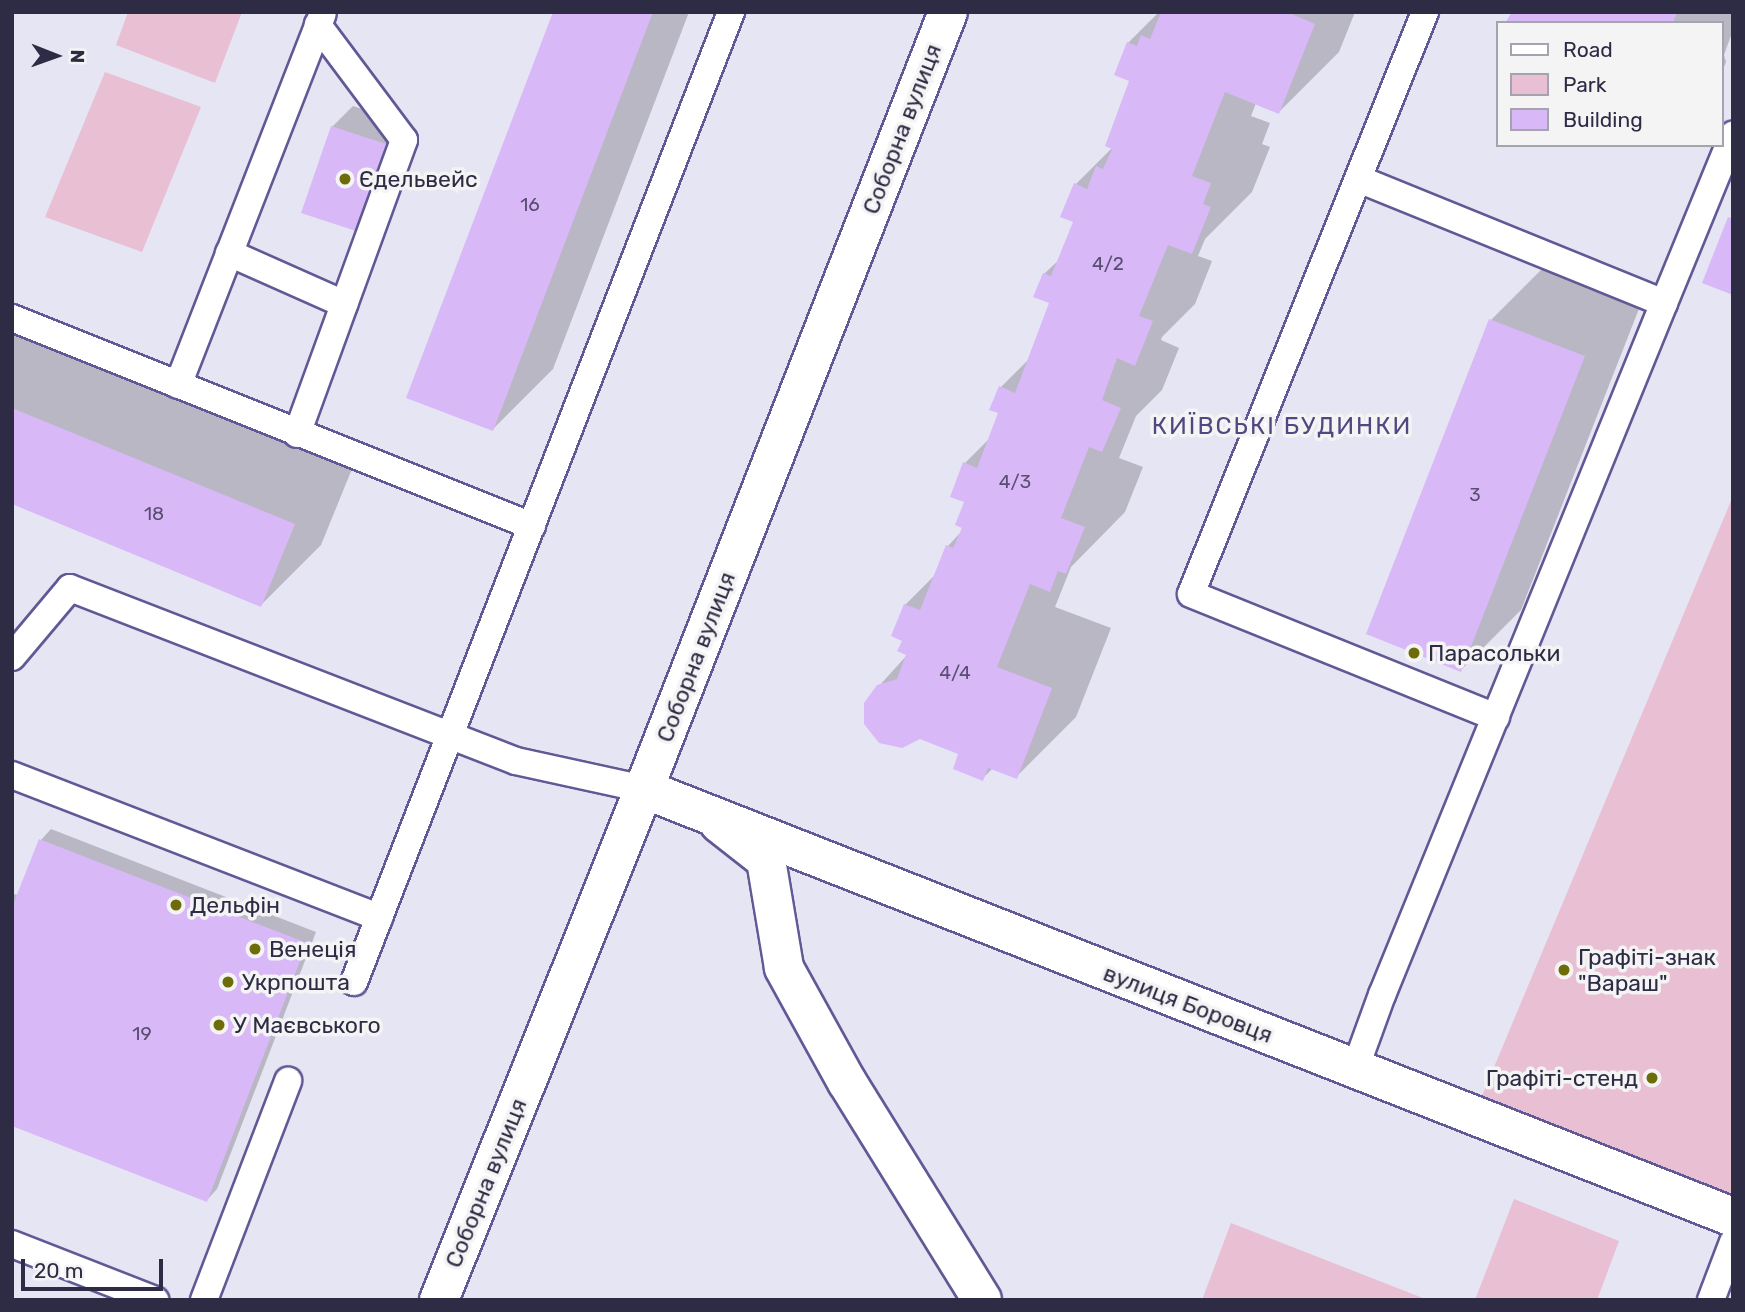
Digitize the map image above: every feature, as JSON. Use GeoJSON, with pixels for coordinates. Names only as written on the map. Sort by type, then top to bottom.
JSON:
{"type":"FeatureCollection","features":[{"type":"Feature","properties":{"kind":"street","name":"Соборна вулиця"},"geometry":{"type":"LineString","coordinates":[[439,1300],[644,789],[948,12]]}},
{"type":"Feature","properties":{"kind":"street","name":"вулиця Боровця"},"geometry":{"type":"LineString","coordinates":[[644,789],[1733,1217]]}},
{"type":"Feature","properties":{"kind":"street"},"geometry":{"type":"LineString","coordinates":[[715,819],[766,860],[784,968],[847,1082],[982,1300]]}},
{"type":"Feature","properties":{"kind":"lane"},"geometry":{"type":"LineString","coordinates":[[354,982],[731,12]]}},
{"type":"Feature","properties":{"kind":"lane"},"geometry":{"type":"LineString","coordinates":[[1426,12],[1191,594],[1496,717]]}},
{"type":"Feature","properties":{"kind":"lane"},"geometry":{"type":"LineString","coordinates":[[297,434],[404,140],[321,19]]}},
{"type":"Feature","properties":{"kind":"lane"},"geometry":{"type":"LineString","coordinates":[[178,385],[321,19]]}},
{"type":"Feature","properties":{"kind":"lane"},"geometry":{"type":"LineString","coordinates":[[1355,1069],[1733,135]]}},
{"type":"Feature","properties":{"kind":"lane"},"geometry":{"type":"LineString","coordinates":[[1358,179],[1664,303]]}},
{"type":"Feature","properties":{"kind":"lane"},"geometry":{"type":"LineString","coordinates":[[229,253],[344,304]]}},
{"type":"Feature","properties":{"kind":"lane"},"geometry":{"type":"LineString","coordinates":[[12,318],[532,526]]}},
{"type":"Feature","properties":{"kind":"lane"},"geometry":{"type":"LineString","coordinates":[[12,657],[70,588],[516,761],[644,789]]}},
{"type":"Feature","properties":{"kind":"lane"},"geometry":{"type":"LineString","coordinates":[[12,775],[379,917]]}},
{"type":"Feature","properties":{"kind":"lane"},"geometry":{"type":"LineString","coordinates":[[204,1300],[288,1081]]}},
{"type":"Feature","properties":{"kind":"lane"},"geometry":{"type":"LineString","coordinates":[[1711,1300],[1733,1242]]}},
{"type":"Feature","properties":{"kind":"lane"},"geometry":{"type":"LineString","coordinates":[[12,1244],[155,1300]]}},
{"type":"Feature","properties":{"kind":"green space"},"geometry":{"type":"Polygon","coordinates":[[[128,12],[242,12],[215,83],[116,45],[128,12]]]}},
{"type":"Feature","properties":{"kind":"green space"},"geometry":{"type":"Polygon","coordinates":[[[105,72],[201,107],[142,252],[45,217],[105,72]]]}},
{"type":"Feature","properties":{"kind":"green space"},"geometry":{"type":"Polygon","coordinates":[[[1733,496],[1733,1217],[1474,1115],[1733,496]]]}},
{"type":"Feature","properties":{"kind":"green space"},"geometry":{"type":"Polygon","coordinates":[[[1514,1199],[1619,1241],[1597,1300],[1475,1300],[1514,1199]]]}},
{"type":"Feature","properties":{"kind":"green space"},"geometry":{"type":"Polygon","coordinates":[[[1231,1223],[1428,1300],[1202,1300],[1231,1223]]]}},
{"type":"Feature","properties":{"kind":"building"},"geometry":{"type":"Polygon","coordinates":[[[553,12],[653,12],[493,431],[406,398],[553,12]]]}},
{"type":"Feature","properties":{"kind":"building"},"geometry":{"type":"Polygon","coordinates":[[[1158,12],[1287,12],[1315,24],[1279,114],[1225,92],[1192,176],[1211,183],[1203,204],[1211,207],[1192,254],[1168,245],[1139,316],[1153,321],[1135,366],[1117,358],[1102,400],[1121,408],[1102,452],[1089,447],[1061,518],[1085,527],[1066,574],[1058,571],[1050,592],[1030,584],[997,667],[1052,688],[1017,779],[988,768],[983,781],[953,769],[958,754],[920,739],[902,748],[879,743],[864,724],[864,703],[877,685],[897,679],[906,655],[897,651],[902,641],[891,636],[904,604],[920,610],[946,545],[953,548],[962,528],[955,525],[964,502],[950,497],[963,462],[977,468],[998,413],[989,410],[999,386],[1015,393],[1049,303],[1033,297],[1043,273],[1051,276],[1073,222],[1060,217],[1074,183],[1087,189],[1096,166],[1103,169],[1112,149],[1105,146],[1129,81],[1114,75],[1127,42],[1137,46],[1141,35],[1150,39],[1160,15],[1158,12]]]}},
{"type":"Feature","properties":{"kind":"building"},"geometry":{"type":"Polygon","coordinates":[[[1512,12],[1677,12],[1674,21],[1506,21],[1512,12]]]}},
{"type":"Feature","properties":{"kind":"building","name":"Єдельвейс"},"geometry":{"type":"Polygon","coordinates":[[[331,126],[389,145],[359,232],[301,213],[331,126]]]}},
{"type":"Feature","properties":{"kind":"building"},"geometry":{"type":"Polygon","coordinates":[[[1728,217],[1733,219],[1733,295],[1702,283],[1728,217]]]}},
{"type":"Feature","properties":{"kind":"building"},"geometry":{"type":"Polygon","coordinates":[[[1489,319],[1585,356],[1461,672],[1366,634],[1489,319]]]}},
{"type":"Feature","properties":{"kind":"building"},"geometry":{"type":"Polygon","coordinates":[[[12,408],[295,524],[261,607],[12,504],[12,408]]]}},
{"type":"Feature","properties":{"kind":"building"},"geometry":{"type":"Polygon","coordinates":[[[39,839],[307,943],[207,1202],[12,1126],[12,907],[39,839]]]}},
{"type":"Feature","properties":{"kind":"place","name":"Єдельвейс"},"geometry":{"type":"Point","coordinates":[345,179]}},
{"type":"Feature","properties":{"kind":"place","name":"Парасольки"},"geometry":{"type":"Point","coordinates":[1414,653]}},
{"type":"Feature","properties":{"kind":"place","name":"Дельфін"},"geometry":{"type":"Point","coordinates":[176,905]}},
{"type":"Feature","properties":{"kind":"place","name":"Венеція"},"geometry":{"type":"Point","coordinates":[255,949]}},
{"type":"Feature","properties":{"kind":"place","name":"Графіті-знак \"Вараш\""},"geometry":{"type":"Point","coordinates":[1564,970]}},
{"type":"Feature","properties":{"kind":"place","name":"Укрпошта"},"geometry":{"type":"Point","coordinates":[228,982]}},
{"type":"Feature","properties":{"kind":"place","name":"У Маєвського"},"geometry":{"type":"Point","coordinates":[219,1025]}},
{"type":"Feature","properties":{"kind":"place","name":"Графіті-стенд"},"geometry":{"type":"Point","coordinates":[1652,1078]}},
{"type":"Feature","properties":{"kind":"district","name":"КИЇВСЬКІ БУДИНКИ"},"geometry":{"type":"Point","coordinates":[1282,427]}}]}
